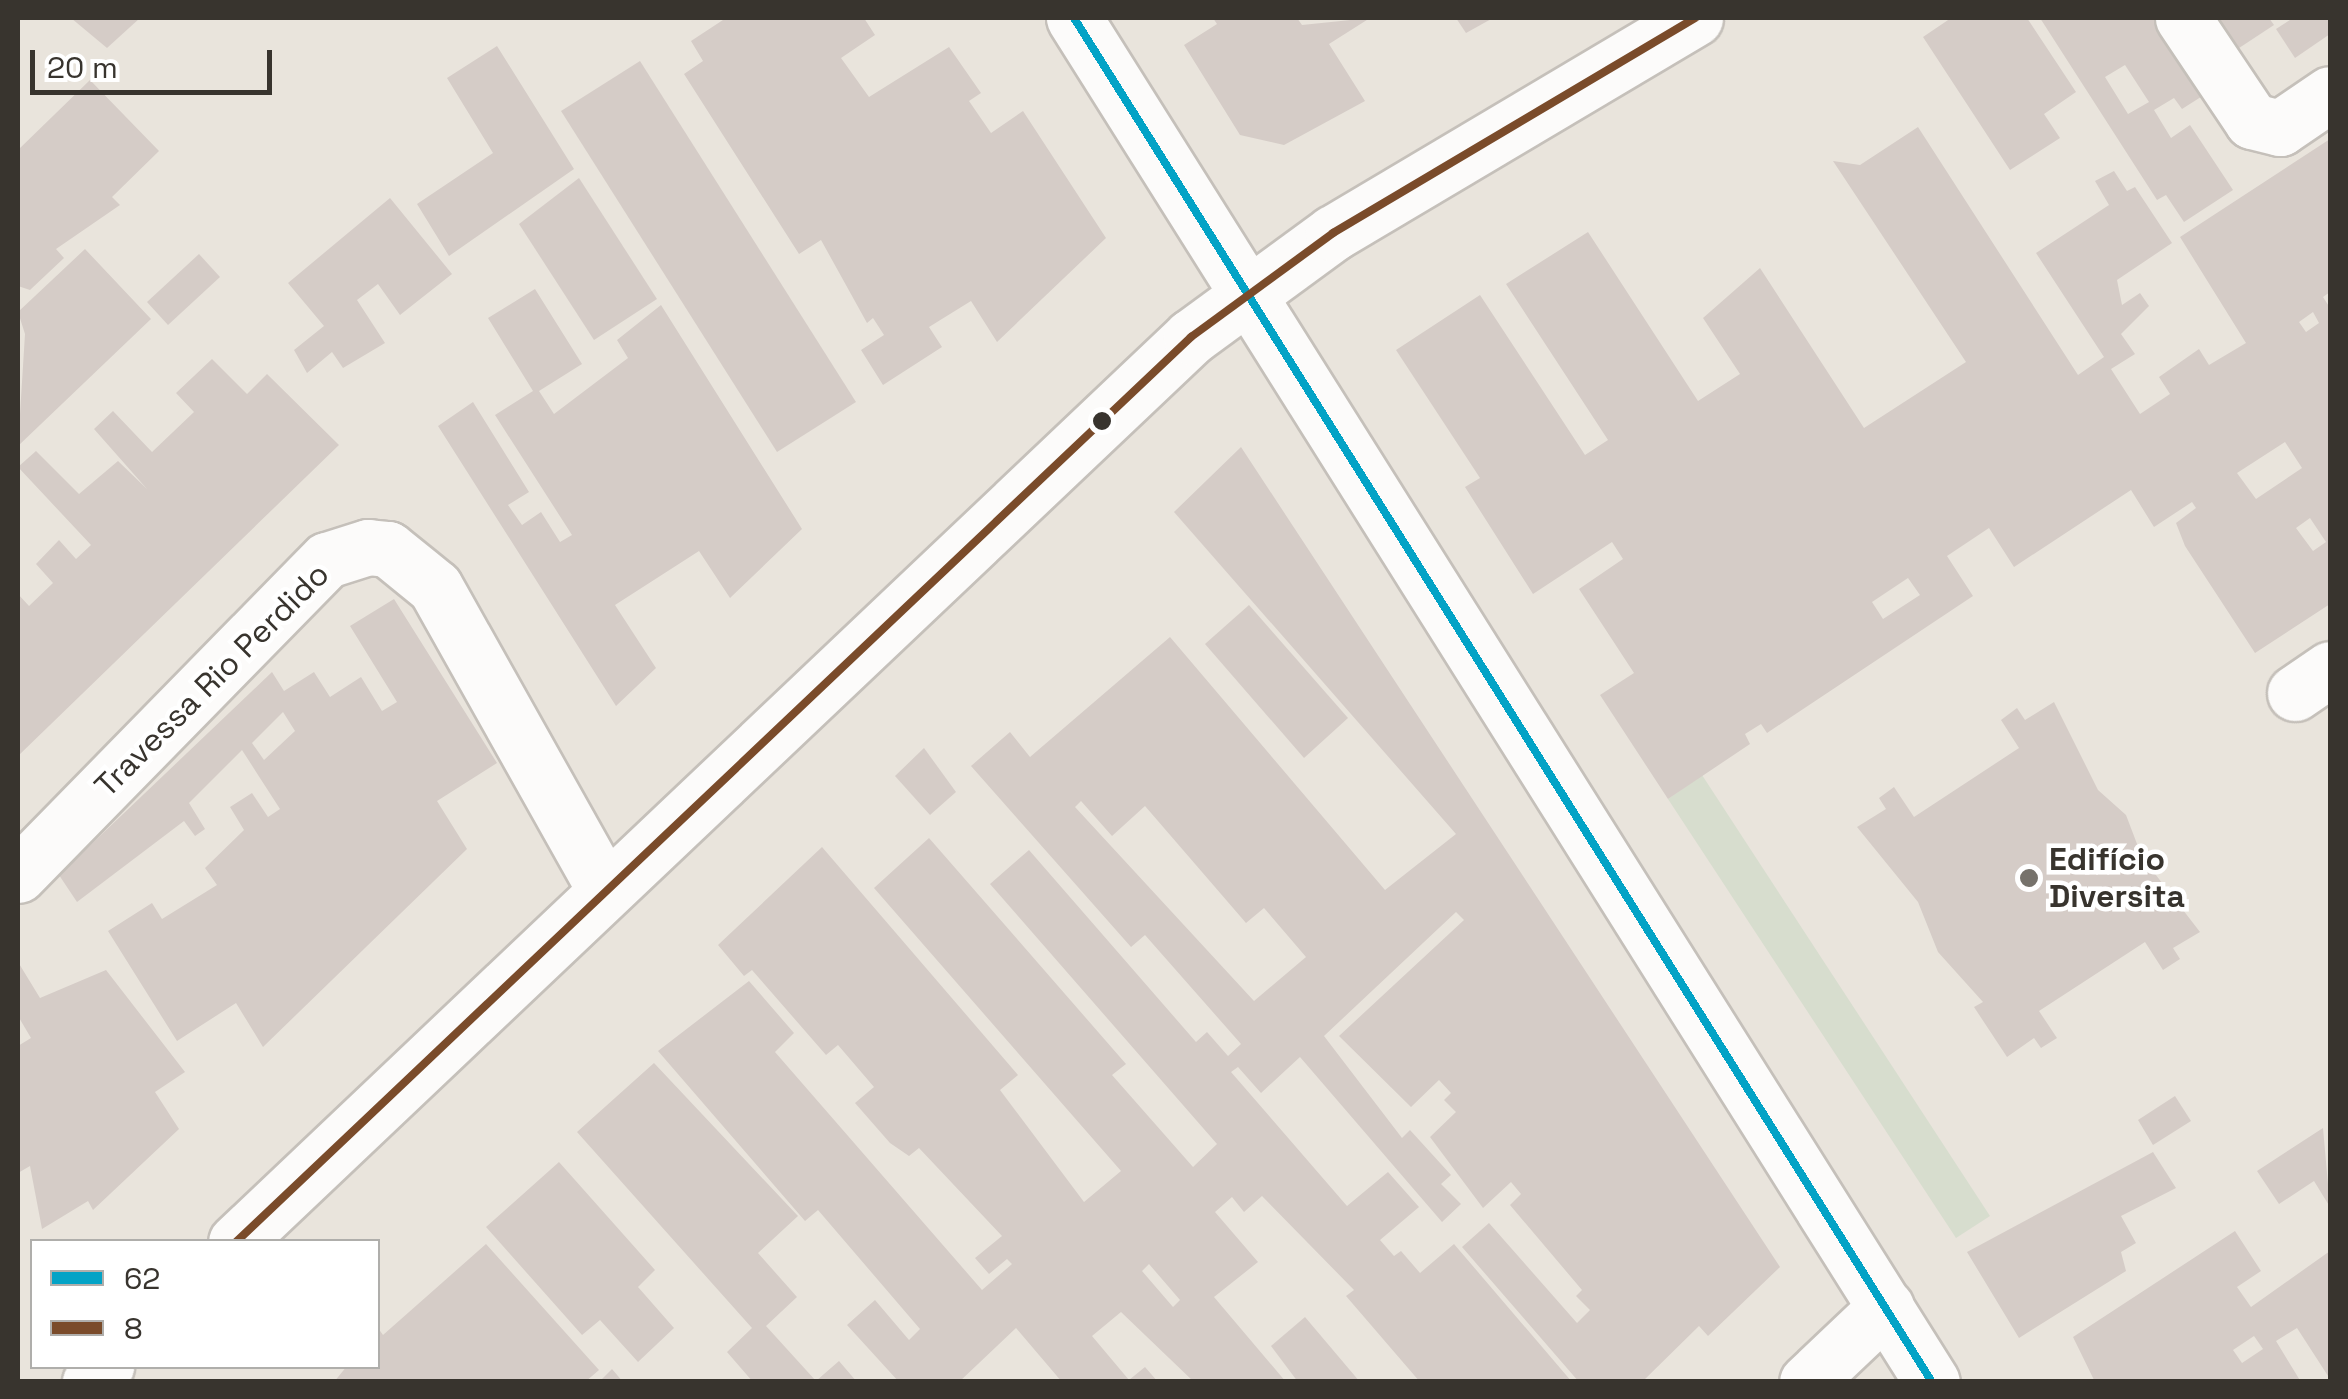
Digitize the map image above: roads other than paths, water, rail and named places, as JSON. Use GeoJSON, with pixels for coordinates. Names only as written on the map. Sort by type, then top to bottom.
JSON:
{"type":"FeatureCollection","features":[{"type":"Feature","properties":{"kind":"street"},"geometry":{"type":"LineString","coordinates":[[1074,18],[1250,290],[1932,1382]]}},
{"type":"Feature","properties":{"kind":"street"},"geometry":{"type":"LineString","coordinates":[[239,1239],[604,888],[1250,290],[1695,18]]}},
{"type":"Feature","properties":{"kind":"street"},"geometry":{"type":"LineString","coordinates":[[2184,18],[2252,122],[2280,128],[2330,94]]}},
{"type":"Feature","properties":{"kind":"street","name":"Travessa Rio Perdido"},"geometry":{"type":"LineString","coordinates":[[18,874],[327,560],[368,547],[388,548],[435,587],[604,888]]}},
{"type":"Feature","properties":{"kind":"street"},"geometry":{"type":"LineString","coordinates":[[1807,1382],[1886,1307]]}},
{"type":"Feature","properties":{"kind":"place","name":"Edifício Diversita"},"geometry":{"type":"Point","coordinates":[2029,878]}}]}
